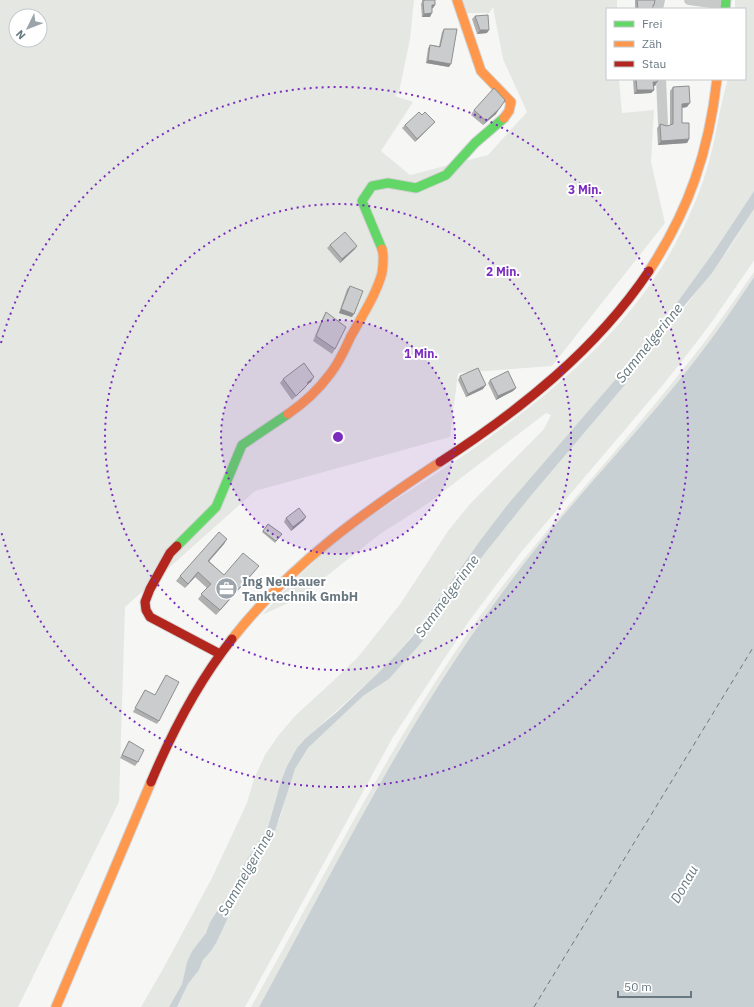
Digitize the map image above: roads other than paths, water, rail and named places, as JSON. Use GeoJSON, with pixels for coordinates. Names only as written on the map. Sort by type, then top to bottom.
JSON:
{"type":"FeatureCollection","features":[{"type":"Feature","properties":{"kind":"main road"},"geometry":{"type":"LineString","coordinates":[[220,654],[150,617],[146,610],[146,602],[150,589],[170,553],[216,506],[242,445],[299,406],[324,382],[338,361],[371,298],[382,272],[383,252],[362,201],[372,186],[388,183],[416,188],[446,175],[475,143],[502,120],[509,111],[511,102],[481,71],[457,0]]}},
{"type":"Feature","properties":{"kind":"main road"},"geometry":{"type":"LineString","coordinates":[[56,1007],[173,733],[195,693],[220,654],[249,617],[276,588],[325,542],[380,502],[476,438],[531,397],[571,363],[622,310],[658,259],[686,204],[704,152],[717,80]]}},
{"type":"Feature","properties":{"kind":"street"},"geometry":{"type":"LineString","coordinates":[[689,0],[726,5]]}},
{"type":"Feature","properties":{"kind":"street"},"geometry":{"type":"LineString","coordinates":[[661,80],[663,124]]}},
{"type":"Feature","properties":{"kind":"water","name":"Sammelgerinne"},"geometry":{"type":"Polygon","coordinates":[[[754,191],[754,209],[712,273],[685,305],[624,386],[529,498],[474,567],[422,642],[389,679],[363,696],[308,748],[295,769],[275,831],[238,897],[231,905],[227,920],[216,943],[188,984],[177,1007],[169,1007],[182,984],[187,962],[192,951],[206,933],[210,922],[234,886],[246,861],[268,827],[281,781],[297,748],[377,674],[412,637],[479,542],[508,504],[627,366],[668,315],[715,250],[754,191]]]}},
{"type":"Feature","properties":{"kind":"water","name":"Donau"},"geometry":{"type":"Polygon","coordinates":[[[754,277],[754,1007],[259,1007],[394,758],[454,662],[486,615],[526,561],[681,378],[719,329],[754,277]]]}},
{"type":"Feature","properties":{"kind":"place","name":"Ing Neubauer Tanktechnik GmbH"},"geometry":{"type":"Point","coordinates":[226,588]}}]}
